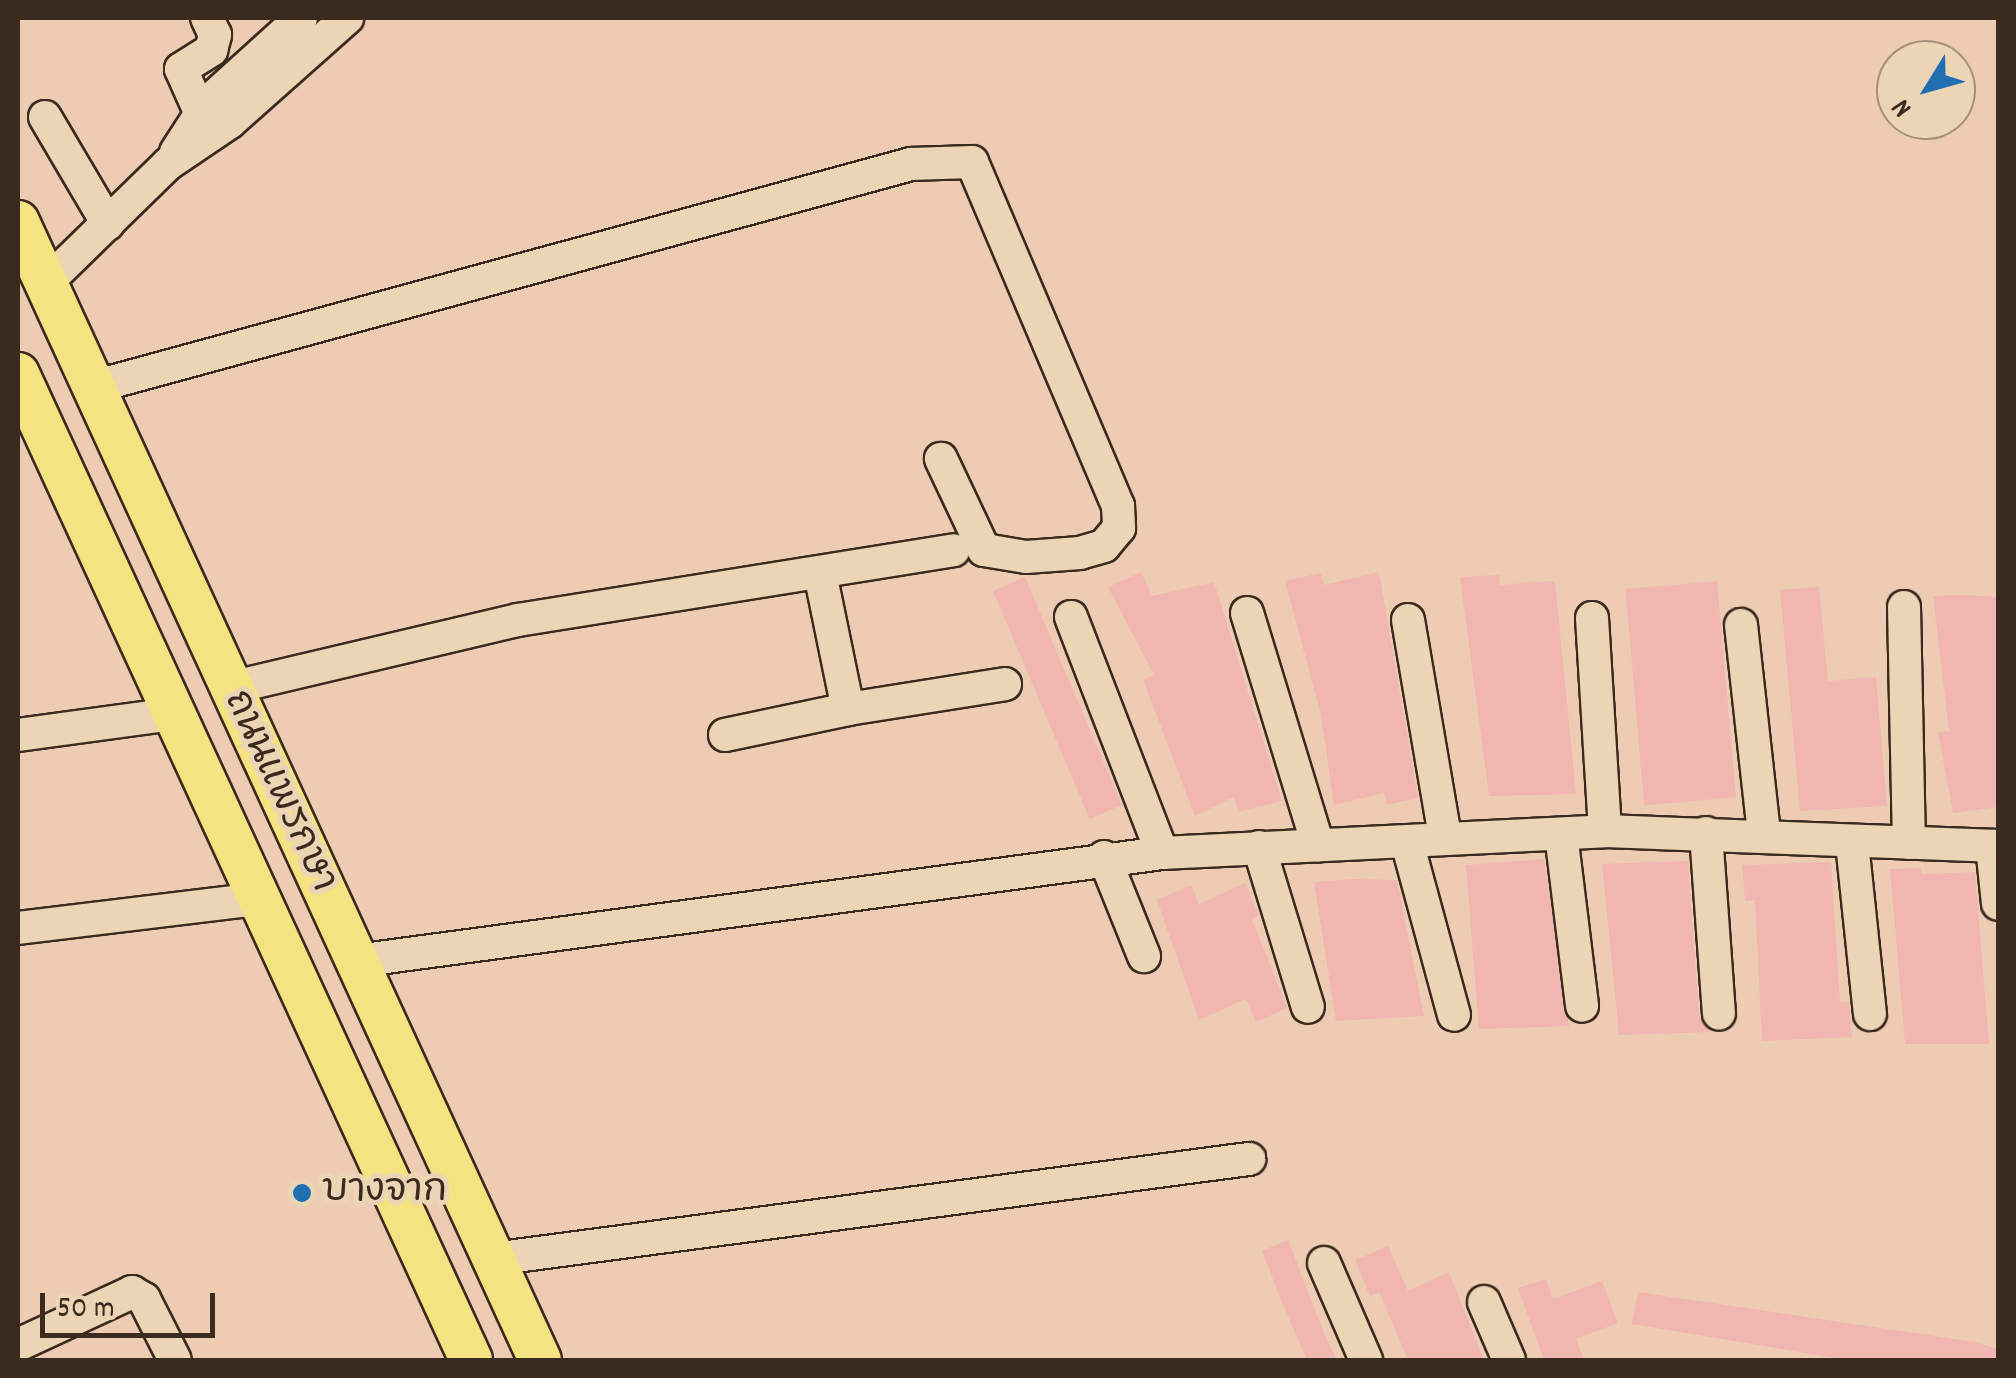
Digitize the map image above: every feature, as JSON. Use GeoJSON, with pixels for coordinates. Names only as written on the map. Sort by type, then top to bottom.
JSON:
{"type":"FeatureCollection","features":[{"type":"Feature","properties":{"kind":"main road","name":"ถนนแพรกษา"},"geometry":{"type":"LineString","coordinates":[[18,222],[540,1360]]}},
{"type":"Feature","properties":{"kind":"main road","name":"ถนนแพรกษา"},"geometry":{"type":"LineString","coordinates":[[18,374],[471,1360]]}},
{"type":"Feature","properties":{"kind":"street"},"geometry":{"type":"LineString","coordinates":[[201,114],[181,69],[211,50],[215,35],[207,18]]}},
{"type":"Feature","properties":{"kind":"street"},"geometry":{"type":"LineString","coordinates":[[168,164],[201,114],[301,18]]}},
{"type":"Feature","properties":{"kind":"street"},"geometry":{"type":"LineString","coordinates":[[46,284],[168,164],[230,122],[346,18]]}},
{"type":"Feature","properties":{"kind":"street"},"geometry":{"type":"LineString","coordinates":[[45,117],[108,224]]}},
{"type":"Feature","properties":{"kind":"street"},"geometry":{"type":"LineString","coordinates":[[93,388],[374,305],[912,164],[972,162],[1118,506],[1119,528],[1104,546],[1080,553],[1026,557],[984,550],[940,459]]}},
{"type":"Feature","properties":{"kind":"street"},"geometry":{"type":"LineString","coordinates":[[230,688],[518,620],[953,550]]}},
{"type":"Feature","properties":{"kind":"street"},"geometry":{"type":"LineString","coordinates":[[820,573],[848,710]]}},
{"type":"Feature","properties":{"kind":"street"},"geometry":{"type":"LineString","coordinates":[[1904,607],[1909,843]]}},
{"type":"Feature","properties":{"kind":"street"},"geometry":{"type":"LineString","coordinates":[[1247,612],[1318,845]]}},
{"type":"Feature","properties":{"kind":"street"},"geometry":{"type":"LineString","coordinates":[[1071,617],[1162,852]]}},
{"type":"Feature","properties":{"kind":"street"},"geometry":{"type":"LineString","coordinates":[[1592,618],[1605,831]]}},
{"type":"Feature","properties":{"kind":"street"},"geometry":{"type":"LineString","coordinates":[[1408,620],[1446,836]]}},
{"type":"Feature","properties":{"kind":"street"},"geometry":{"type":"LineString","coordinates":[[1741,625],[1764,833]]}},
{"type":"Feature","properties":{"kind":"street"},"geometry":{"type":"LineString","coordinates":[[725,734],[1005,684]]}},
{"type":"Feature","properties":{"kind":"street"},"geometry":{"type":"LineString","coordinates":[[18,736],[173,714]]}},
{"type":"Feature","properties":{"kind":"street"},"geometry":{"type":"LineString","coordinates":[[356,961],[1104,857],[1406,842],[1446,836],[1605,831],[1764,833],[1852,842],[1995,846],[1998,904]]}},
{"type":"Feature","properties":{"kind":"street"},"geometry":{"type":"LineString","coordinates":[[1706,833],[1719,1014]]}},
{"type":"Feature","properties":{"kind":"street"},"geometry":{"type":"LineString","coordinates":[[1562,834],[1582,1006]]}},
{"type":"Feature","properties":{"kind":"street"},"geometry":{"type":"LineString","coordinates":[[1406,842],[1454,1014]]}},
{"type":"Feature","properties":{"kind":"street"},"geometry":{"type":"LineString","coordinates":[[1852,842],[1870,1014]]}},
{"type":"Feature","properties":{"kind":"street"},"geometry":{"type":"LineString","coordinates":[[1258,848],[1308,1007]]}},
{"type":"Feature","properties":{"kind":"street"},"geometry":{"type":"LineString","coordinates":[[1104,857],[1144,956]]}},
{"type":"Feature","properties":{"kind":"street"},"geometry":{"type":"LineString","coordinates":[[18,928],[259,899]]}},
{"type":"Feature","properties":{"kind":"street"},"geometry":{"type":"LineString","coordinates":[[493,1259],[1249,1159]]}},
{"type":"Feature","properties":{"kind":"street"},"geometry":{"type":"LineString","coordinates":[[1324,1263],[1366,1360]]}},
{"type":"Feature","properties":{"kind":"street"},"geometry":{"type":"LineString","coordinates":[[18,1345],[132,1292],[144,1299],[175,1360]]}},
{"type":"Feature","properties":{"kind":"street"},"geometry":{"type":"LineString","coordinates":[[1484,1302],[1510,1360]]}},
{"type":"Feature","properties":{"kind":"building"},"geometry":{"type":"Polygon","coordinates":[[[1141,572],[1152,596],[1214,582],[1282,801],[1238,812],[1234,797],[1195,816],[1143,680],[1154,675],[1108,587],[1141,572]]]}},
{"type":"Feature","properties":{"kind":"building"},"geometry":{"type":"Polygon","coordinates":[[[1379,572],[1418,798],[1387,805],[1384,793],[1334,805],[1321,715],[1285,581],[1321,573],[1324,585],[1379,572]]]}},
{"type":"Feature","properties":{"kind":"building"},"geometry":{"type":"Polygon","coordinates":[[[1499,575],[1500,585],[1555,581],[1576,794],[1489,796],[1460,577],[1499,575]]]}},
{"type":"Feature","properties":{"kind":"building"},"geometry":{"type":"Polygon","coordinates":[[[1025,577],[1122,805],[1090,819],[993,591],[1025,577]]]}},
{"type":"Feature","properties":{"kind":"building"},"geometry":{"type":"Polygon","coordinates":[[[1717,581],[1736,797],[1644,805],[1625,589],[1717,581]]]}},
{"type":"Feature","properties":{"kind":"building"},"geometry":{"type":"Polygon","coordinates":[[[1819,587],[1828,681],[1876,677],[1887,806],[1800,811],[1780,590],[1819,587]]]}},
{"type":"Feature","properties":{"kind":"building"},"geometry":{"type":"Polygon","coordinates":[[[1933,596],[1998,597],[1998,807],[1953,813],[1938,732],[1949,731],[1933,596]]]}},
{"type":"Feature","properties":{"kind":"building"},"geometry":{"type":"Polygon","coordinates":[[[1544,859],[1569,1026],[1479,1029],[1466,865],[1544,859]]]}},
{"type":"Feature","properties":{"kind":"building"},"geometry":{"type":"Polygon","coordinates":[[[1688,861],[1699,1015],[1710,1032],[1619,1035],[1602,864],[1688,861]]]}},
{"type":"Feature","properties":{"kind":"building"},"geometry":{"type":"Polygon","coordinates":[[[1831,862],[1840,1002],[1849,1002],[1852,1037],[1762,1041],[1755,900],[1745,901],[1742,865],[1831,862]]]}},
{"type":"Feature","properties":{"kind":"building"},"geometry":{"type":"Polygon","coordinates":[[[1921,868],[1921,874],[1975,872],[1989,1044],[1905,1044],[1890,869],[1921,868]]]}},
{"type":"Feature","properties":{"kind":"building"},"geometry":{"type":"Polygon","coordinates":[[[1397,880],[1424,1016],[1336,1021],[1314,882],[1397,880]]]}},
{"type":"Feature","properties":{"kind":"building"},"geometry":{"type":"Polygon","coordinates":[[[1245,883],[1259,916],[1252,919],[1287,1008],[1256,1022],[1246,999],[1199,1020],[1157,900],[1191,885],[1199,904],[1245,883]]]}},
{"type":"Feature","properties":{"kind":"building"},"geometry":{"type":"Polygon","coordinates":[[[1288,1240],[1337,1360],[1307,1360],[1281,1300],[1262,1251],[1288,1240]]]}},
{"type":"Feature","properties":{"kind":"building"},"geometry":{"type":"Polygon","coordinates":[[[1388,1246],[1408,1291],[1449,1272],[1484,1360],[1408,1360],[1379,1292],[1370,1296],[1355,1260],[1388,1246]]]}},
{"type":"Feature","properties":{"kind":"building"},"geometry":{"type":"Polygon","coordinates":[[[1546,1279],[1553,1299],[1602,1281],[1618,1323],[1576,1339],[1584,1360],[1544,1360],[1518,1288],[1546,1279]]]}},
{"type":"Feature","properties":{"kind":"building"},"geometry":{"type":"Polygon","coordinates":[[[1638,1292],[1975,1342],[1998,1349],[1998,1360],[1847,1360],[1632,1324],[1638,1292]]]}},
{"type":"Feature","properties":{"kind":"place","name":"บางจาก"},"geometry":{"type":"Point","coordinates":[302,1193]}}]}
